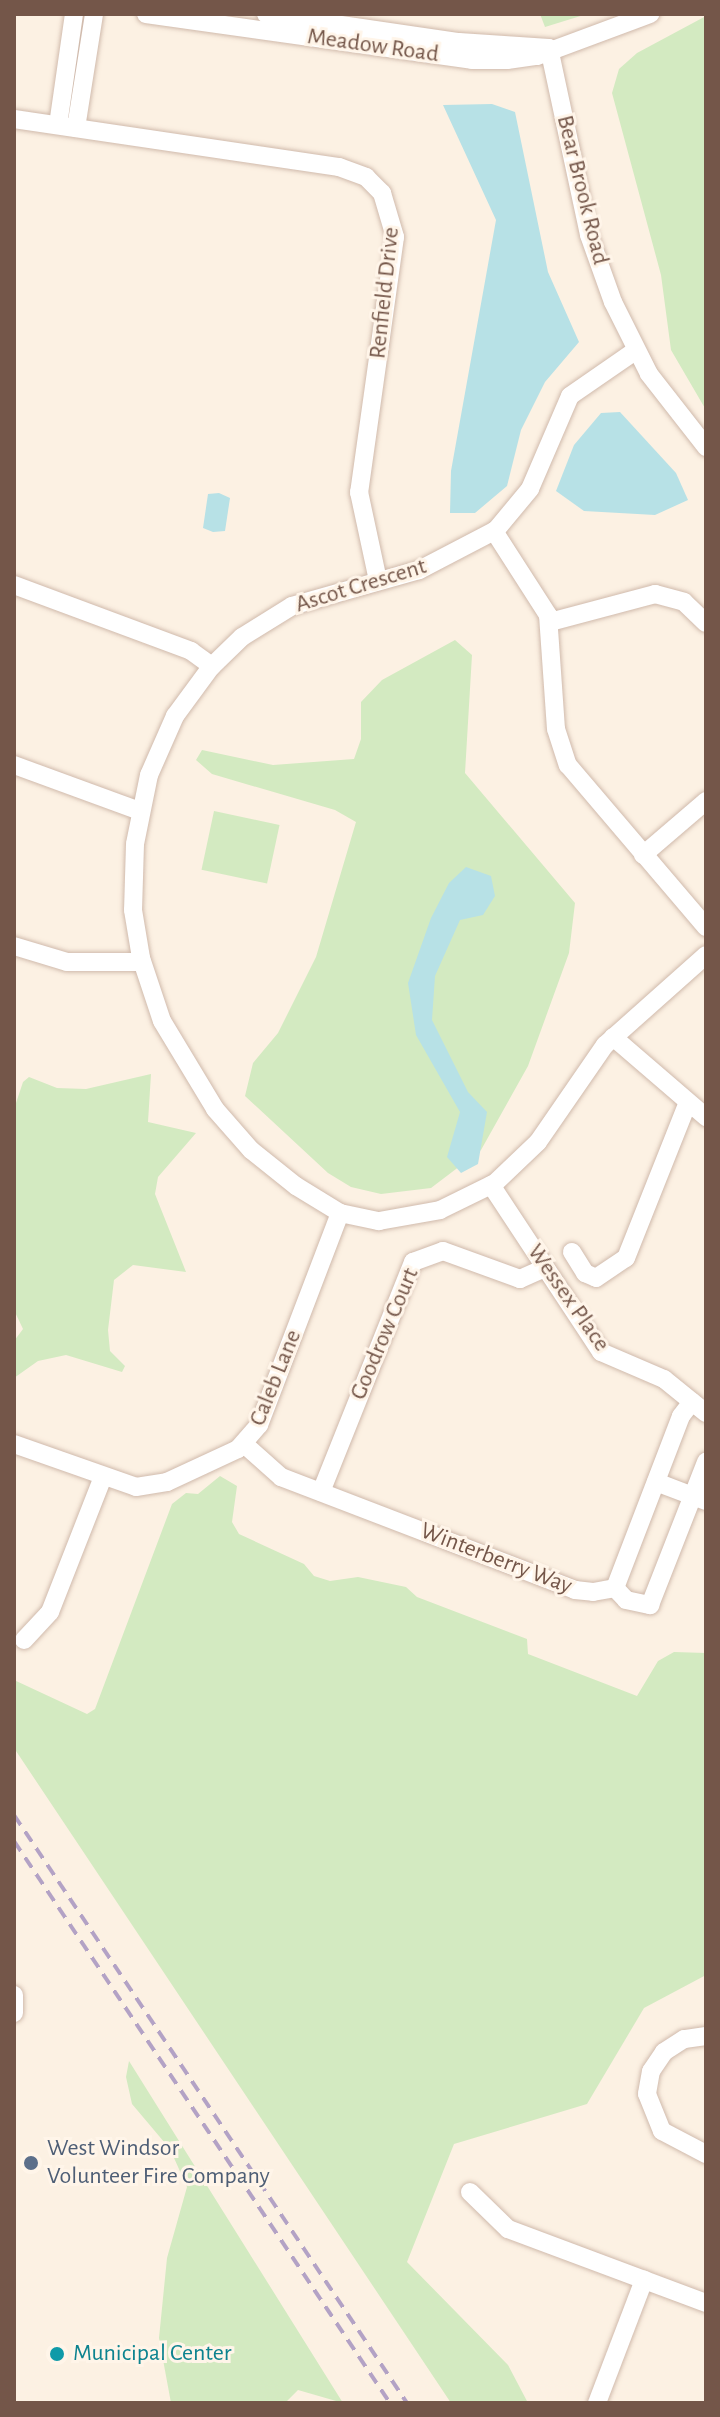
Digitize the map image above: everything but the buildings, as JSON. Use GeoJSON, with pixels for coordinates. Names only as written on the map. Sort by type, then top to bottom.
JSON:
{"type":"FeatureCollection","features":[{"type":"Feature","properties":{"kind":"street"},"geometry":{"type":"LineString","coordinates":[[67,127],[74,14]]}},
{"type":"Feature","properties":{"kind":"street"},"geometry":{"type":"LineString","coordinates":[[67,127],[94,14]]}},
{"type":"Feature","properties":{"kind":"street","name":"Meadow Road"},"geometry":{"type":"LineString","coordinates":[[146,14],[472,60],[537,56],[549,48]]}},
{"type":"Feature","properties":{"kind":"street","name":"Meadow Road"},"geometry":{"type":"LineString","coordinates":[[266,14],[459,42],[549,48],[619,30],[650,14]]}},
{"type":"Feature","properties":{"kind":"street","name":"Bear Brook Road"},"geometry":{"type":"LineString","coordinates":[[549,48],[589,235],[635,351],[706,447]]}},
{"type":"Feature","properties":{"kind":"street","name":"Renfield Drive"},"geometry":{"type":"LineString","coordinates":[[14,119],[339,167],[366,177],[382,193],[395,237],[359,492],[378,581]]}},
{"type":"Feature","properties":{"kind":"street","name":"Ascot Crescent"},"geometry":{"type":"LineString","coordinates":[[635,351],[586,380],[568,399],[530,489],[494,531],[437,563],[292,606],[242,637],[212,666],[165,735],[140,811],[132,886],[142,962],[171,1039],[215,1109],[280,1175],[340,1213],[402,1220],[459,1203],[491,1185],[538,1142],[613,1037],[706,955]]}},
{"type":"Feature","properties":{"kind":"street"},"geometry":{"type":"LineString","coordinates":[[494,531],[536,590],[550,622],[561,748],[583,787],[706,927]]}},
{"type":"Feature","properties":{"kind":"street"},"geometry":{"type":"LineString","coordinates":[[14,585],[191,651],[212,666]]}},
{"type":"Feature","properties":{"kind":"street"},"geometry":{"type":"LineString","coordinates":[[550,622],[655,594],[679,600],[706,623]]}},
{"type":"Feature","properties":{"kind":"street"},"geometry":{"type":"LineString","coordinates":[[14,765],[140,811]]}},
{"type":"Feature","properties":{"kind":"street"},"geometry":{"type":"LineString","coordinates":[[643,855],[706,801]]}},
{"type":"Feature","properties":{"kind":"street"},"geometry":{"type":"LineString","coordinates":[[14,946],[65,962],[142,962]]}},
{"type":"Feature","properties":{"kind":"street"},"geometry":{"type":"LineString","coordinates":[[613,1037],[687,1105],[706,1117]]}},
{"type":"Feature","properties":{"kind":"street"},"geometry":{"type":"LineString","coordinates":[[572,1252],[596,1278],[624,1260],[687,1105]]}},
{"type":"Feature","properties":{"kind":"street","name":"Wessex Place"},"geometry":{"type":"LineString","coordinates":[[491,1185],[603,1354],[663,1379],[699,1407]]}},
{"type":"Feature","properties":{"kind":"street","name":"Caleb Lane"},"geometry":{"type":"LineString","coordinates":[[14,1444],[102,1479],[131,1487],[157,1485],[244,1444],[260,1422],[340,1213]]}},
{"type":"Feature","properties":{"kind":"street","name":"Goodrow Court"},"geometry":{"type":"LineString","coordinates":[[321,1492],[404,1275],[415,1259],[446,1252],[520,1279],[545,1268]]}},
{"type":"Feature","properties":{"kind":"street"},"geometry":{"type":"LineString","coordinates":[[699,1407],[681,1416],[615,1588],[626,1600],[649,1606],[699,1498],[706,1462]]}},
{"type":"Feature","properties":{"kind":"street","name":"Winterberry Way"},"geometry":{"type":"LineString","coordinates":[[244,1444],[269,1470],[321,1492],[575,1590],[615,1588]]}},
{"type":"Feature","properties":{"kind":"street"},"geometry":{"type":"LineString","coordinates":[[24,1640],[50,1612],[102,1479]]}},
{"type":"Feature","properties":{"kind":"street"},"geometry":{"type":"LineString","coordinates":[[656,1482],[699,1498]]}},
{"type":"Feature","properties":{"kind":"street"},"geometry":{"type":"LineString","coordinates":[[14,1995],[14,2013]]}},
{"type":"Feature","properties":{"kind":"street"},"geometry":{"type":"LineString","coordinates":[[706,2036],[684,2039],[664,2052],[651,2071],[647,2094],[662,2131],[706,2154]]}},
{"type":"Feature","properties":{"kind":"street"},"geometry":{"type":"LineString","coordinates":[[470,2192],[504,2228],[706,2303]]}},
{"type":"Feature","properties":{"kind":"street"},"geometry":{"type":"LineString","coordinates":[[597,2403],[644,2280]]}},
{"type":"Feature","properties":{"kind":"green space"},"geometry":{"type":"Polygon","coordinates":[[[540,14],[587,14],[545,27],[540,14]]]}},
{"type":"Feature","properties":{"kind":"green space"},"geometry":{"type":"Polygon","coordinates":[[[706,16],[706,410],[671,350],[661,275],[612,93],[619,69],[637,53],[706,16]]]}},
{"type":"Feature","properties":{"kind":"green space"},"geometry":{"type":"Polygon","coordinates":[[[455,640],[472,655],[465,773],[575,903],[569,953],[528,1066],[481,1150],[431,1188],[381,1194],[351,1187],[328,1173],[245,1096],[253,1063],[278,1033],[316,957],[356,822],[335,810],[212,774],[196,760],[202,750],[273,765],[354,759],[361,739],[361,702],[382,680],[455,640]]]}},
{"type":"Feature","properties":{"kind":"green space"},"geometry":{"type":"Polygon","coordinates":[[[214,811],[280,825],[267,884],[202,870],[214,811]]]}},
{"type":"Feature","properties":{"kind":"green space"},"geometry":{"type":"Polygon","coordinates":[[[151,1074],[148,1122],[196,1133],[158,1177],[155,1194],[186,1272],[133,1265],[114,1280],[108,1330],[110,1351],[125,1366],[122,1372],[66,1355],[38,1361],[14,1378],[14,1341],[23,1329],[14,1310],[14,1109],[23,1082],[29,1077],[57,1088],[86,1089],[151,1074]]]}},
{"type":"Feature","properties":{"kind":"green space"},"geometry":{"type":"Polygon","coordinates":[[[220,1476],[237,1486],[232,1522],[239,1534],[304,1564],[314,1576],[330,1581],[358,1577],[406,1587],[417,1597],[527,1639],[528,1654],[637,1696],[658,1661],[674,1652],[706,1653],[706,1975],[644,2008],[587,2104],[454,2144],[407,2262],[508,2365],[528,2403],[451,2403],[14,1748],[14,1680],[87,1714],[95,1709],[172,1504],[186,1493],[198,1494],[220,1476]]]}},
{"type":"Feature","properties":{"kind":"green space"},"geometry":{"type":"Polygon","coordinates":[[[129,2061],[343,2403],[298,2390],[285,2403],[171,2403],[159,2338],[167,2258],[187,2187],[170,2149],[132,2104],[126,2077],[129,2061]]]}},
{"type":"Feature","properties":{"kind":"water"},"geometry":{"type":"Polygon","coordinates":[[[492,104],[515,112],[548,272],[579,342],[545,382],[521,430],[507,486],[475,513],[450,513],[451,471],[496,220],[443,105],[492,104]]]}},
{"type":"Feature","properties":{"kind":"water"},"geometry":{"type":"Polygon","coordinates":[[[620,412],[676,473],[688,500],[655,515],[584,511],[556,491],[574,445],[601,413],[620,412]]]}},
{"type":"Feature","properties":{"kind":"water"},"geometry":{"type":"Polygon","coordinates":[[[219,493],[230,498],[225,531],[213,532],[203,528],[208,494],[219,493]]]}},
{"type":"Feature","properties":{"kind":"water"},"geometry":{"type":"Polygon","coordinates":[[[466,867],[491,876],[495,896],[483,915],[460,920],[435,976],[432,1020],[468,1092],[487,1112],[478,1164],[461,1173],[447,1157],[460,1112],[416,1035],[408,983],[431,918],[449,883],[466,867]]]}},
{"type":"Feature","properties":{"kind":"railway"},"geometry":{"type":"LineString","coordinates":[[14,1815],[407,2403]]}},
{"type":"Feature","properties":{"kind":"railway"},"geometry":{"type":"LineString","coordinates":[[14,1841],[390,2403]]}},
{"type":"Feature","properties":{"kind":"place","name":"West Windsor Volunteer Fire Company"},"geometry":{"type":"Point","coordinates":[31,2163]}},
{"type":"Feature","properties":{"kind":"place","name":"Municipal Center"},"geometry":{"type":"Point","coordinates":[57,2354]}}]}
